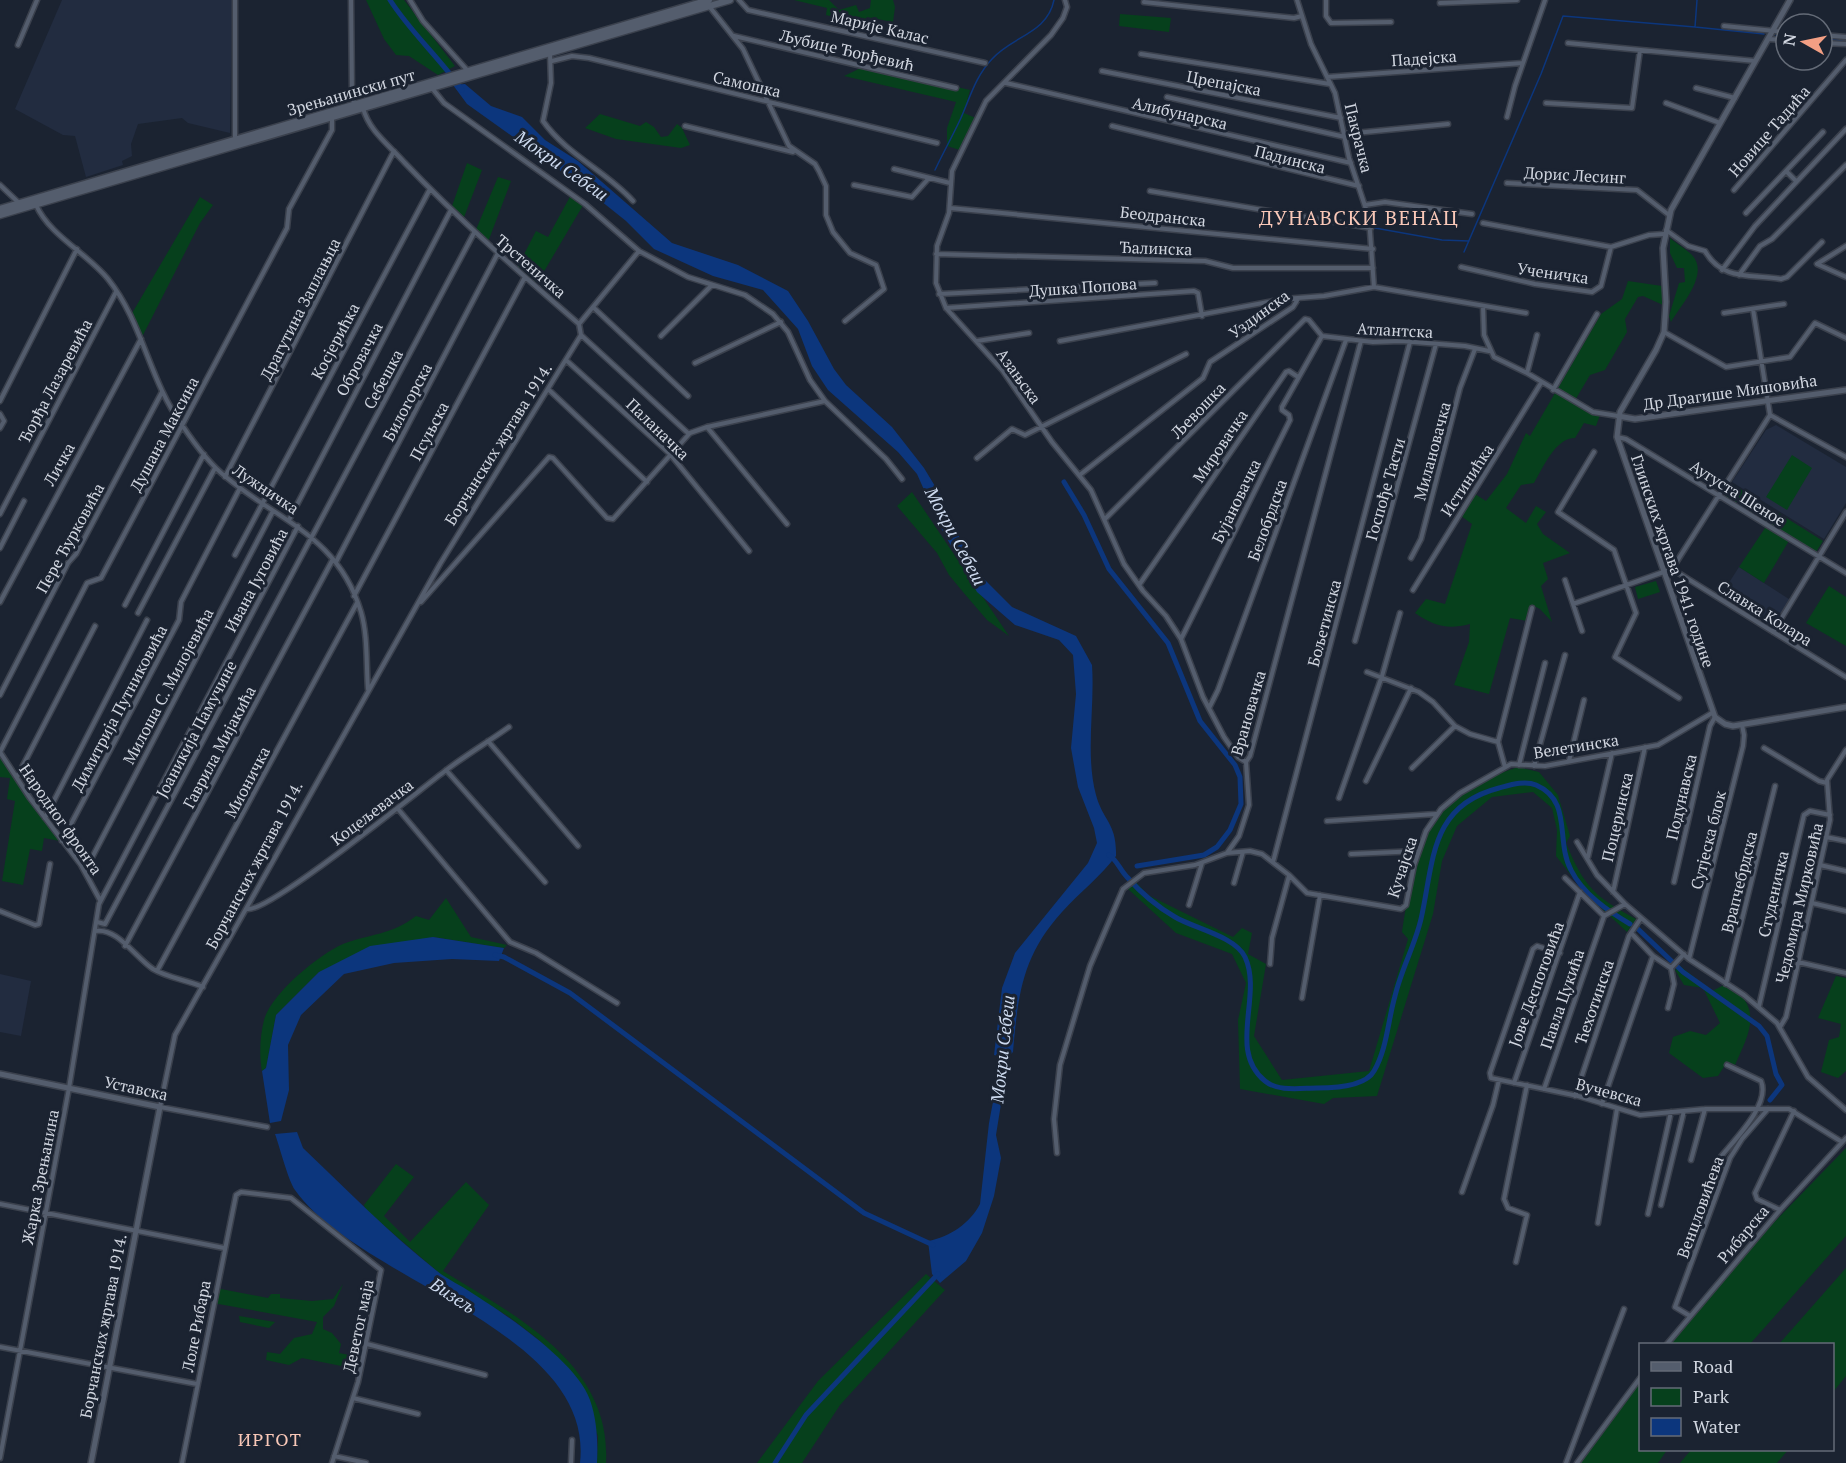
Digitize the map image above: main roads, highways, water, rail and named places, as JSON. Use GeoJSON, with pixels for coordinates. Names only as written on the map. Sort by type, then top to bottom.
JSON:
{"type":"FeatureCollection","features":[{"type":"Feature","properties":{"kind":"main road","name":"Зрењанински пут"},"geometry":{"type":"LineString","coordinates":[[459,76],[468,71],[709,3],[730,0]]}},
{"type":"Feature","properties":{"kind":"main road","name":"Зрењанински пут"},"geometry":{"type":"LineString","coordinates":[[0,209],[332,117],[459,76],[550,54],[709,3]]}},
{"type":"Feature","properties":{"kind":"main road","name":"Зрењанински пут"},"geometry":{"type":"LineString","coordinates":[[0,215],[354,105],[431,85]]}},
{"type":"Feature","properties":{"kind":"water"},"geometry":{"type":"Polygon","coordinates":[[[465,84],[491,106],[522,117],[545,140],[578,161],[672,243],[738,265],[788,291],[808,321],[834,369],[846,385],[892,427],[924,468],[941,496],[951,523],[984,579],[1012,607],[1076,636],[1092,665],[1091,763],[1093,779],[1099,804],[1112,829],[1116,856],[1062,912],[1038,944],[1024,977],[1017,1012],[1013,1052],[1007,1058],[994,1055],[1002,988],[1015,953],[1088,863],[1097,843],[1094,828],[1078,787],[1071,748],[1076,694],[1073,655],[1059,640],[1015,625],[977,592],[941,528],[917,474],[898,452],[828,390],[812,366],[798,329],[763,290],[713,276],[654,249],[626,221],[586,189],[467,104],[453,85],[465,84]]]}},
{"type":"Feature","properties":{"kind":"water"},"geometry":{"type":"Polygon","coordinates":[[[433,937],[504,948],[499,961],[452,959],[394,963],[344,974],[301,1015],[288,1045],[289,1090],[281,1121],[270,1123],[262,1071],[266,1068],[276,1015],[319,972],[370,946],[433,937]]]}},
{"type":"Feature","properties":{"kind":"water"},"geometry":{"type":"Polygon","coordinates":[[[999,1070],[1006,1073],[996,1135],[1001,1158],[994,1196],[982,1233],[966,1261],[940,1283],[932,1274],[928,1241],[958,1228],[971,1217],[980,1204],[989,1123],[999,1070]]]}},
{"type":"Feature","properties":{"kind":"water","name":"Визељ"},"geometry":{"type":"Polygon","coordinates":[[[297,1132],[303,1148],[402,1242],[441,1274],[503,1313],[539,1340],[571,1370],[583,1385],[590,1400],[596,1431],[597,1463],[580,1463],[575,1417],[551,1377],[514,1342],[468,1311],[369,1253],[327,1223],[295,1190],[275,1134],[297,1132]]]}},
{"type":"Feature","properties":{"kind":"waterway","name":"Мокри Себеш"},"geometry":{"type":"LineString","coordinates":[[390,0],[462,90]]}},
{"type":"Feature","properties":{"kind":"waterway"},"geometry":{"type":"LineString","coordinates":[[935,170],[977,80],[986,66],[1000,51],[1037,28],[1050,11],[1054,0]]}},
{"type":"Feature","properties":{"kind":"waterway"},"geometry":{"type":"LineString","coordinates":[[1464,252],[1541,74],[1563,16],[1695,27],[1697,0]]}},
{"type":"Feature","properties":{"kind":"waterway"},"geometry":{"type":"LineString","coordinates":[[1695,27],[1764,34]]}},
{"type":"Feature","properties":{"kind":"waterway"},"geometry":{"type":"LineString","coordinates":[[1834,40],[1846,41]]}},
{"type":"Feature","properties":{"kind":"waterway"},"geometry":{"type":"LineString","coordinates":[[1375,228],[1442,240],[1469,241]]}},
{"type":"Feature","properties":{"kind":"waterway"},"geometry":{"type":"LineString","coordinates":[[1064,482],[1084,515],[1109,569],[1168,643],[1200,721],[1235,765],[1240,777],[1241,804],[1230,830],[1217,847],[1204,855],[1137,866]]}},
{"type":"Feature","properties":{"kind":"waterway"},"geometry":{"type":"LineString","coordinates":[[1109,855],[1138,888],[1161,908],[1183,921],[1223,938],[1240,950],[1245,957],[1249,972],[1248,1054],[1254,1068],[1265,1081],[1283,1088],[1348,1086],[1364,1080],[1374,1071],[1385,1044],[1398,986],[1421,919],[1433,857],[1439,839],[1447,822],[1459,808],[1476,796],[1522,783],[1536,785],[1547,792],[1555,801],[1559,811],[1566,858],[1576,879],[1597,901],[1630,924]]}},
{"type":"Feature","properties":{"kind":"waterway"},"geometry":{"type":"LineString","coordinates":[[1638,929],[1683,972],[1759,1026],[1767,1036],[1776,1074],[1782,1085],[1770,1100]]}},
{"type":"Feature","properties":{"kind":"waterway"},"geometry":{"type":"LineString","coordinates":[[495,955],[504,957],[570,993],[864,1213],[933,1245]]}},
{"type":"Feature","properties":{"kind":"waterway","name":"Мокри Себеш"},"geometry":{"type":"LineString","coordinates":[[1002,1051],[1002,1077]]}},
{"type":"Feature","properties":{"kind":"waterway"},"geometry":{"type":"LineString","coordinates":[[775,1463],[806,1415],[938,1274]]}},
{"type":"Feature","properties":{"kind":"district","name":"ДУНАВСКИ ВЕНАЦ"},"geometry":{"type":"Point","coordinates":[1359,217]}},
{"type":"Feature","properties":{"kind":"district","name":"ИРГОТ"},"geometry":{"type":"Point","coordinates":[270,1439]}}]}
